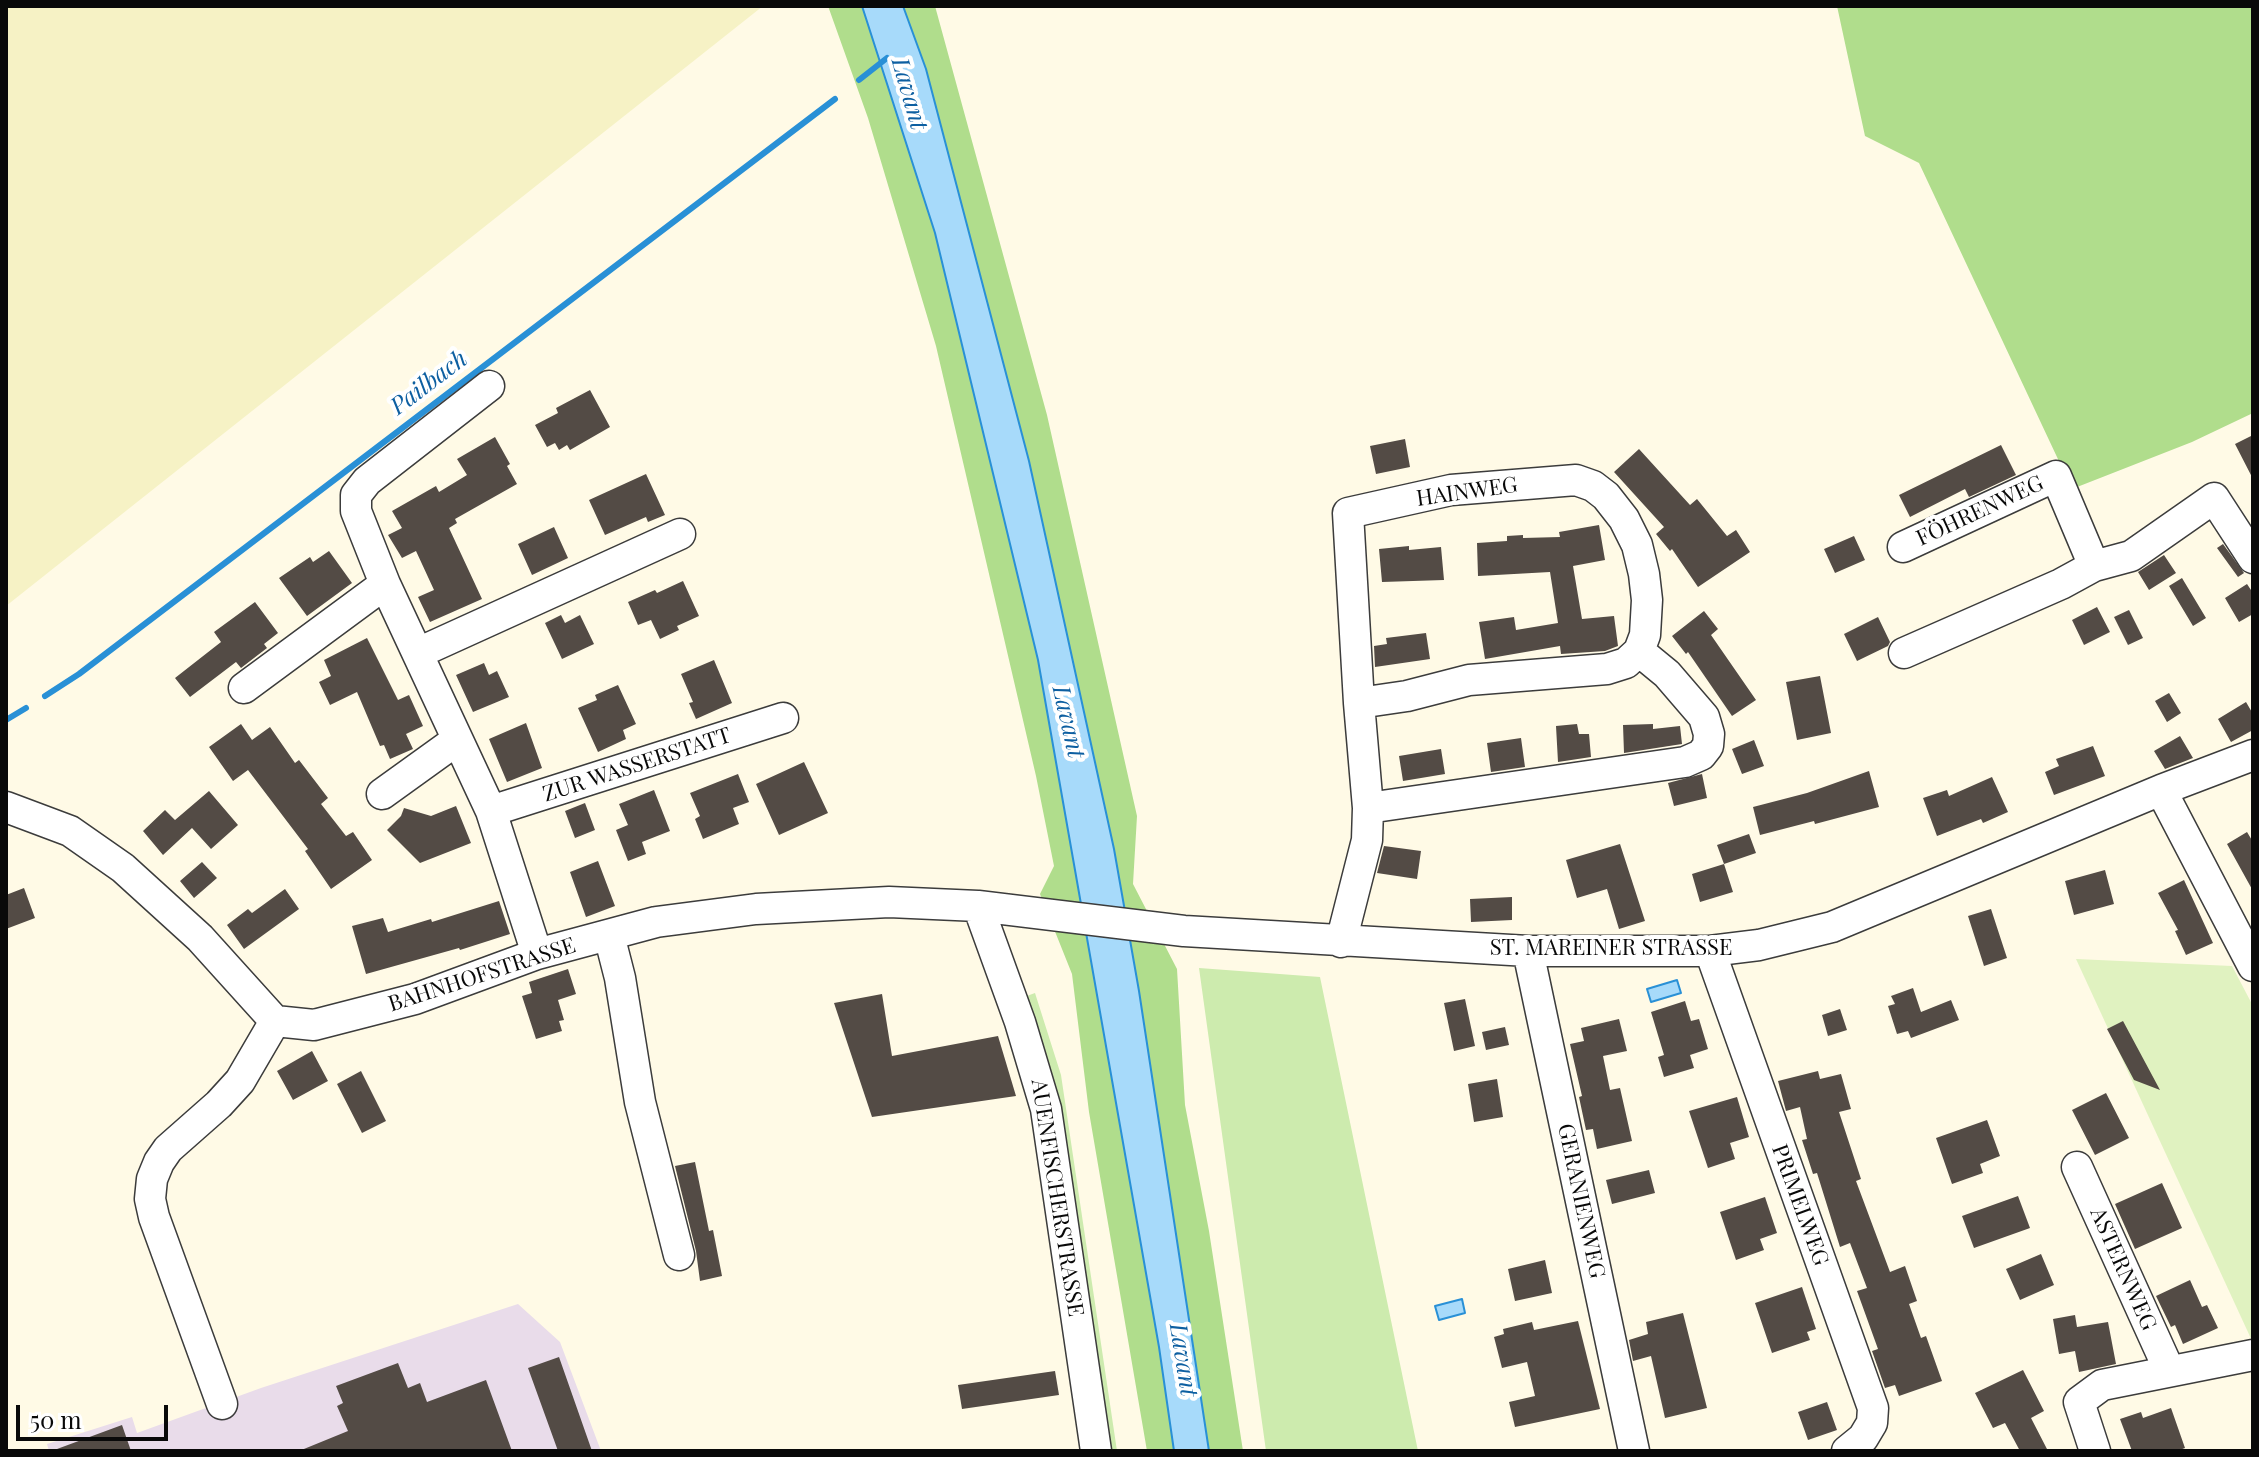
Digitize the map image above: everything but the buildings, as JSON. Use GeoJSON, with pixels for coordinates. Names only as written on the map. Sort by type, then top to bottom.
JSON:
{"type":"FeatureCollection","features":[{"type":"Feature","properties":{"kind":"street"},"geometry":{"type":"LineString","coordinates":[[489,386],[367,481],[356,495],[356,511],[385,584],[491,811],[537,954]]}},
{"type":"Feature","properties":{"kind":"street","name":"FÖHRENWEG"},"geometry":{"type":"LineString","coordinates":[[1903,547],[2056,476],[2094,566]]}},
{"type":"Feature","properties":{"kind":"street","name":"HAINWEG"},"geometry":{"type":"LineString","coordinates":[[1341,942],[1367,840],[1368,808],[1348,513],[1451,490],[1576,480],[1593,486],[1606,496],[1624,519],[1644,574],[1645,635],[1639,651]]}},
{"type":"Feature","properties":{"kind":"street"},"geometry":{"type":"LineString","coordinates":[[1904,653],[2061,584],[2094,566],[2131,556],[2214,498],[2253,558]]}},
{"type":"Feature","properties":{"kind":"street"},"geometry":{"type":"LineString","coordinates":[[418,653],[680,534]]}},
{"type":"Feature","properties":{"kind":"street"},"geometry":{"type":"LineString","coordinates":[[244,688],[385,584]]}},
{"type":"Feature","properties":{"kind":"street"},"geometry":{"type":"LineString","coordinates":[[1359,703],[1407,696],[1469,680],[1607,669],[1626,663],[1639,651],[1667,674],[1704,717],[1709,734],[1708,746],[1701,755],[1685,762],[1368,808]]}},
{"type":"Feature","properties":{"kind":"street","name":"ZUR WASSERSTATT"},"geometry":{"type":"LineString","coordinates":[[491,811],[783,718]]}},
{"type":"Feature","properties":{"kind":"street"},"geometry":{"type":"LineString","coordinates":[[382,794],[457,740]]}},
{"type":"Feature","properties":{"kind":"street","name":"ST. MAREINER STRASSE"},"geometry":{"type":"LineString","coordinates":[[1037,912],[1173,930],[1528,951],[1710,951],[1759,945],[1832,927],[2253,755]]}},
{"type":"Feature","properties":{"kind":"street"},"geometry":{"type":"LineString","coordinates":[[2161,790],[2253,966]]}},
{"type":"Feature","properties":{"kind":"street"},"geometry":{"type":"LineString","coordinates":[[6,807],[70,831],[123,868],[200,938],[275,1021],[240,1081],[168,1149],[152,1179],[150,1199],[167,1282],[202,1378],[222,1404]]}},
{"type":"Feature","properties":{"kind":"street","name":"BAHNHOFSTRASSE"},"geometry":{"type":"LineString","coordinates":[[275,1021],[314,1025],[415,999],[537,954],[656,922],[756,909],[889,902],[1037,912]]}},
{"type":"Feature","properties":{"kind":"street","name":"AUENFISCHERSTRASSE"},"geometry":{"type":"LineString","coordinates":[[978,906],[1020,1022],[1046,1109],[1096,1451]]}},
{"type":"Feature","properties":{"kind":"street"},"geometry":{"type":"LineString","coordinates":[[609,935],[620,978],[640,1102],[679,1255]]}},
{"type":"Feature","properties":{"kind":"street","name":"GERANIENWEG"},"geometry":{"type":"LineString","coordinates":[[1528,951],[1634,1451]]}},
{"type":"Feature","properties":{"kind":"street","name":"PRIMELWEG"},"geometry":{"type":"LineString","coordinates":[[1710,951],[1873,1408],[1872,1423],[1863,1438],[1847,1451]]}},
{"type":"Feature","properties":{"kind":"street","name":"ASTERNWEG"},"geometry":{"type":"LineString","coordinates":[[2077,1167],[2169,1370]]}},
{"type":"Feature","properties":{"kind":"street"},"geometry":{"type":"LineString","coordinates":[[2095,1451],[2079,1402],[2102,1385],[2253,1355]]}},
{"type":"Feature","properties":{"kind":"shaded area"},"geometry":{"type":"Polygon","coordinates":[[[6,6],[763,6],[6,606],[6,6]]]}},
{"type":"Feature","properties":{"kind":"shaded area"},"geometry":{"type":"Polygon","coordinates":[[[518,1304],[560,1342],[601,1451],[49,1451],[47,1444],[132,1417],[137,1433],[261,1388],[518,1304]]]}},
{"type":"Feature","properties":{"kind":"green space"},"geometry":{"type":"Polygon","coordinates":[[[828,6],[862,6],[882,62],[935,233],[1038,660],[1159,1347],[1174,1451],[1147,1451],[1089,1112],[1072,974],[1040,894],[1054,866],[1036,776],[936,346],[868,118],[828,6]]]}},
{"type":"Feature","properties":{"kind":"green space"},"geometry":{"type":"Polygon","coordinates":[[[903,6],[935,6],[1047,415],[1137,816],[1133,884],[1177,969],[1185,1105],[1209,1231],[1243,1451],[1209,1451],[1139,991],[1029,461],[926,69],[903,6]]]}},
{"type":"Feature","properties":{"kind":"green space"},"geometry":{"type":"Polygon","coordinates":[[[1837,6],[2253,6],[2253,413],[2192,442],[2072,489],[1919,163],[1865,136],[1837,6]]]}},
{"type":"Feature","properties":{"kind":"green space"},"geometry":{"type":"Polygon","coordinates":[[[2076,959],[2232,966],[2253,1006],[2253,1343],[2076,959]]]}},
{"type":"Feature","properties":{"kind":"green space"},"geometry":{"type":"Polygon","coordinates":[[[1199,968],[1320,977],[1418,1451],[1266,1451],[1199,968]]]}},
{"type":"Feature","properties":{"kind":"green space"},"geometry":{"type":"Polygon","coordinates":[[[1035,993],[1061,1075],[1117,1451],[1106,1451],[1024,997],[1035,993]]]}},
{"type":"Feature","properties":{"kind":"water","name":"Lavant"},"geometry":{"type":"Polygon","coordinates":[[[862,6],[903,6],[926,69],[1029,461],[1114,849],[1139,991],[1209,1451],[1174,1451],[1159,1347],[1038,660],[935,233],[862,6]]]}},
{"type":"Feature","properties":{"kind":"water"},"geometry":{"type":"Polygon","coordinates":[[[1677,980],[1681,993],[1651,1002],[1647,989],[1677,980]]]}},
{"type":"Feature","properties":{"kind":"water"},"geometry":{"type":"Polygon","coordinates":[[[1462,1299],[1465,1313],[1439,1320],[1435,1306],[1462,1299]]]}},
{"type":"Feature","properties":{"kind":"waterway","name":"Pailbach"},"geometry":{"type":"LineString","coordinates":[[859,80],[887,58]]}},
{"type":"Feature","properties":{"kind":"waterway","name":"Pailbach"},"geometry":{"type":"LineString","coordinates":[[45,696],[79,674],[835,99]]}},
{"type":"Feature","properties":{"kind":"waterway","name":"Pailbach"},"geometry":{"type":"LineString","coordinates":[[6,720],[26,708]]}}]}
